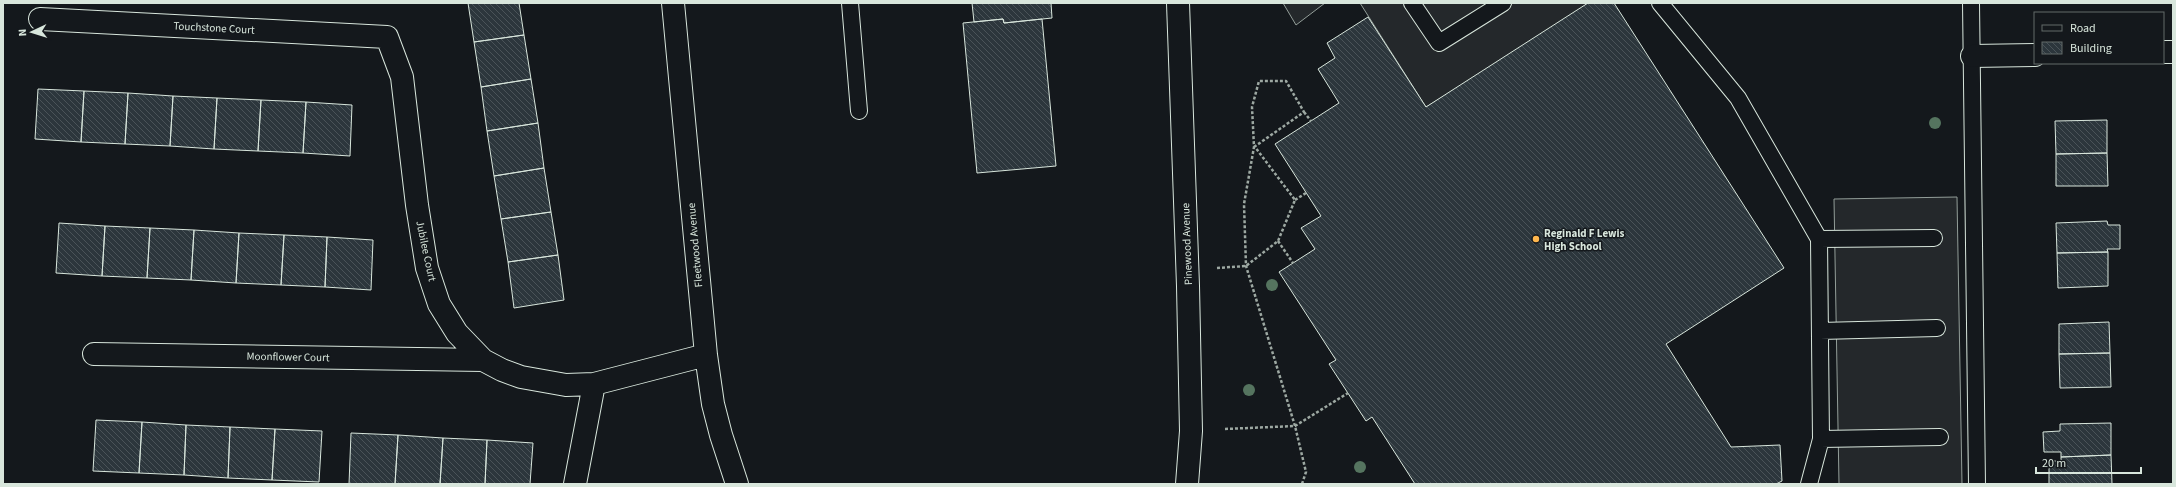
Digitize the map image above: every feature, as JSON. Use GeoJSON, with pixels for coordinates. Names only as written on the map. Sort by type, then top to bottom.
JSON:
{"type":"FeatureCollection","features":[{"type":"Feature","properties":{"kind":"street","name":"Fleetwood Avenue"},"geometry":{"type":"LineString","coordinates":[[673,3],[706,356],[712,404],[720,435],[737,484]]}},
{"type":"Feature","properties":{"kind":"street","name":"Pinewood Avenue"},"geometry":{"type":"LineString","coordinates":[[1178,3],[1188,286],[1191,431],[1187,484]]}},
{"type":"Feature","properties":{"kind":"street","name":"Touchstone Court"},"geometry":{"type":"LineString","coordinates":[[40,19],[387,37]]}},
{"type":"Feature","properties":{"kind":"street","name":"Jubilee Court"},"geometry":{"type":"LineString","coordinates":[[387,37],[402,77],[417,205],[427,268],[439,304],[457,333],[483,360],[502,370],[545,382],[566,385],[594,384],[706,356]]}},
{"type":"Feature","properties":{"kind":"street"},"geometry":{"type":"LineString","coordinates":[[1972,56],[2034,55]]}},
{"type":"Feature","properties":{"kind":"street","name":"Moonflower Court"},"geometry":{"type":"LineString","coordinates":[[94,354],[483,360]]}},
{"type":"Feature","properties":{"kind":"street"},"geometry":{"type":"LineString","coordinates":[[575,484],[594,384]]}},
{"type":"Feature","properties":{"kind":"lane"},"geometry":{"type":"LineString","coordinates":[[850,3],[859,111]]}},
{"type":"Feature","properties":{"kind":"lane"},"geometry":{"type":"LineString","coordinates":[[1412,3],[1439,43],[1503,3]]}},
{"type":"Feature","properties":{"kind":"lane"},"geometry":{"type":"LineString","coordinates":[[1660,3],[1738,98],[1819,239],[1821,439],[1808,484]]}},
{"type":"Feature","properties":{"kind":"lane"},"geometry":{"type":"LineString","coordinates":[[1971,3],[1977,484]]}},
{"type":"Feature","properties":{"kind":"lane"},"geometry":{"type":"LineString","coordinates":[[1819,239],[1934,238]]}},
{"type":"Feature","properties":{"kind":"lane"},"geometry":{"type":"LineString","coordinates":[[1820,331],[1937,328]]}},
{"type":"Feature","properties":{"kind":"lane"},"geometry":{"type":"LineString","coordinates":[[1821,439],[1940,437]]}},
{"type":"Feature","properties":{"kind":"path"},"geometry":{"type":"LineString","coordinates":[[1302,484],[1306,472],[1295,426],[1246,266],[1244,204],[1254,147],[1252,107],[1259,81],[1286,81],[1311,121]]}},
{"type":"Feature","properties":{"kind":"path"},"geometry":{"type":"LineString","coordinates":[[1254,147],[1304,112]]}},
{"type":"Feature","properties":{"kind":"path"},"geometry":{"type":"LineString","coordinates":[[1254,147],[1295,200]]}},
{"type":"Feature","properties":{"kind":"path"},"geometry":{"type":"LineString","coordinates":[[1217,268],[1246,266],[1278,241],[1295,200],[1306,193]]}},
{"type":"Feature","properties":{"kind":"path"},"geometry":{"type":"LineString","coordinates":[[1278,241],[1293,263]]}},
{"type":"Feature","properties":{"kind":"path"},"geometry":{"type":"LineString","coordinates":[[1225,429],[1295,426],[1348,393]]}},
{"type":"Feature","properties":{"kind":"shaded area"},"geometry":{"type":"Polygon","coordinates":[[[1283,3],[1325,3],[1296,25],[1283,3]]]}},
{"type":"Feature","properties":{"kind":"shaded area"},"geometry":{"type":"Polygon","coordinates":[[[1360,3],[1597,3],[1426,107],[1360,3]]]}},
{"type":"Feature","properties":{"kind":"shaded area"},"geometry":{"type":"Polygon","coordinates":[[[1957,197],[1962,484],[1839,484],[1834,199],[1957,197]]]}},
{"type":"Feature","properties":{"kind":"building"},"geometry":{"type":"Polygon","coordinates":[[[468,3],[519,3],[524,35],[474,42],[468,3]]]}},
{"type":"Feature","properties":{"kind":"building"},"geometry":{"type":"Polygon","coordinates":[[[972,3],[1051,3],[1052,18],[1004,23],[1003,19],[974,22],[972,3]]]}},
{"type":"Feature","properties":{"kind":"building","name":"Reginald F Lewis High School"},"geometry":{"type":"Polygon","coordinates":[[[1588,3],[1614,3],[1784,268],[1666,344],[1731,447],[1780,445],[1782,481],[1776,484],[1415,484],[1372,417],[1366,421],[1329,364],[1336,360],[1279,272],[1315,249],[1301,228],[1321,216],[1275,144],[1339,103],[1318,69],[1335,58],[1327,43],[1368,17],[1426,107],[1588,3]]]}},
{"type":"Feature","properties":{"kind":"building"},"geometry":{"type":"Polygon","coordinates":[[[1003,19],[1004,23],[1042,19],[1056,166],[977,173],[963,23],[1003,19]]]}},
{"type":"Feature","properties":{"kind":"building"},"geometry":{"type":"Polygon","coordinates":[[[524,35],[531,79],[481,87],[474,42],[524,35]]]}},
{"type":"Feature","properties":{"kind":"building"},"geometry":{"type":"Polygon","coordinates":[[[531,79],[538,123],[487,131],[481,87],[531,79]]]}},
{"type":"Feature","properties":{"kind":"building"},"geometry":{"type":"Polygon","coordinates":[[[38,89],[84,91],[81,142],[35,139],[38,89]]]}},
{"type":"Feature","properties":{"kind":"building"},"geometry":{"type":"Polygon","coordinates":[[[84,91],[128,93],[125,144],[81,142],[84,91]]]}},
{"type":"Feature","properties":{"kind":"building"},"geometry":{"type":"Polygon","coordinates":[[[128,93],[173,96],[170,146],[125,144],[128,93]]]}},
{"type":"Feature","properties":{"kind":"building"},"geometry":{"type":"Polygon","coordinates":[[[173,96],[217,98],[214,149],[170,146],[173,96]]]}},
{"type":"Feature","properties":{"kind":"building"},"geometry":{"type":"Polygon","coordinates":[[[217,98],[261,100],[258,151],[214,149],[217,98]]]}},
{"type":"Feature","properties":{"kind":"building"},"geometry":{"type":"Polygon","coordinates":[[[261,100],[306,102],[303,153],[258,151],[261,100]]]}},
{"type":"Feature","properties":{"kind":"building"},"geometry":{"type":"Polygon","coordinates":[[[306,102],[352,105],[350,156],[303,153],[306,102]]]}},
{"type":"Feature","properties":{"kind":"building"},"geometry":{"type":"Polygon","coordinates":[[[2107,120],[2107,153],[2056,154],[2055,121],[2107,120]]]}},
{"type":"Feature","properties":{"kind":"building"},"geometry":{"type":"Polygon","coordinates":[[[538,123],[544,168],[494,176],[487,131],[538,123]]]}},
{"type":"Feature","properties":{"kind":"building"},"geometry":{"type":"Polygon","coordinates":[[[2107,153],[2108,186],[2056,186],[2056,154],[2107,153]]]}},
{"type":"Feature","properties":{"kind":"building"},"geometry":{"type":"Polygon","coordinates":[[[544,168],[551,212],[501,219],[494,176],[544,168]]]}},
{"type":"Feature","properties":{"kind":"building"},"geometry":{"type":"Polygon","coordinates":[[[551,212],[558,255],[508,262],[501,219],[551,212]]]}},
{"type":"Feature","properties":{"kind":"building"},"geometry":{"type":"Polygon","coordinates":[[[2107,221],[2108,225],[2120,225],[2120,249],[2107,249],[2108,252],[2057,253],[2056,223],[2107,221]]]}},
{"type":"Feature","properties":{"kind":"building"},"geometry":{"type":"Polygon","coordinates":[[[59,223],[105,226],[102,276],[56,273],[59,223]]]}},
{"type":"Feature","properties":{"kind":"building"},"geometry":{"type":"Polygon","coordinates":[[[105,226],[150,228],[147,278],[102,276],[105,226]]]}},
{"type":"Feature","properties":{"kind":"building"},"geometry":{"type":"Polygon","coordinates":[[[150,228],[194,230],[191,280],[147,278],[150,228]]]}},
{"type":"Feature","properties":{"kind":"building"},"geometry":{"type":"Polygon","coordinates":[[[194,230],[239,233],[236,283],[191,280],[194,230]]]}},
{"type":"Feature","properties":{"kind":"building"},"geometry":{"type":"Polygon","coordinates":[[[239,233],[284,235],[281,285],[236,283],[239,233]]]}},
{"type":"Feature","properties":{"kind":"building"},"geometry":{"type":"Polygon","coordinates":[[[284,235],[327,237],[325,287],[281,285],[284,235]]]}},
{"type":"Feature","properties":{"kind":"building"},"geometry":{"type":"Polygon","coordinates":[[[327,237],[373,240],[371,290],[325,287],[327,237]]]}},
{"type":"Feature","properties":{"kind":"building"},"geometry":{"type":"Polygon","coordinates":[[[2108,252],[2108,286],[2058,288],[2057,253],[2108,252]]]}},
{"type":"Feature","properties":{"kind":"building"},"geometry":{"type":"Polygon","coordinates":[[[558,255],[564,300],[514,308],[508,262],[558,255]]]}},
{"type":"Feature","properties":{"kind":"building"},"geometry":{"type":"Polygon","coordinates":[[[2109,322],[2110,353],[2059,354],[2059,324],[2109,322]]]}},
{"type":"Feature","properties":{"kind":"building"},"geometry":{"type":"Polygon","coordinates":[[[2110,353],[2111,387],[2060,388],[2059,354],[2110,353]]]}},
{"type":"Feature","properties":{"kind":"building"},"geometry":{"type":"Polygon","coordinates":[[[96,420],[142,422],[139,473],[93,471],[96,420]]]}},
{"type":"Feature","properties":{"kind":"building"},"geometry":{"type":"Polygon","coordinates":[[[142,422],[186,425],[184,475],[139,473],[142,422]]]}},
{"type":"Feature","properties":{"kind":"building"},"geometry":{"type":"Polygon","coordinates":[[[2111,423],[2111,455],[2061,457],[2061,452],[2044,452],[2043,432],[2060,431],[2060,424],[2111,423]]]}},
{"type":"Feature","properties":{"kind":"building"},"geometry":{"type":"Polygon","coordinates":[[[186,425],[230,427],[228,478],[184,475],[186,425]]]}},
{"type":"Feature","properties":{"kind":"building"},"geometry":{"type":"Polygon","coordinates":[[[230,427],[275,429],[272,480],[228,478],[230,427]]]}},
{"type":"Feature","properties":{"kind":"building"},"geometry":{"type":"Polygon","coordinates":[[[275,429],[322,431],[319,482],[272,480],[275,429]]]}},
{"type":"Feature","properties":{"kind":"building"},"geometry":{"type":"Polygon","coordinates":[[[351,433],[398,435],[395,484],[349,484],[351,433]]]}},
{"type":"Feature","properties":{"kind":"building"},"geometry":{"type":"Polygon","coordinates":[[[398,435],[443,438],[440,484],[395,484],[398,435]]]}},
{"type":"Feature","properties":{"kind":"building"},"geometry":{"type":"Polygon","coordinates":[[[443,438],[487,440],[485,484],[440,484],[443,438]]]}},
{"type":"Feature","properties":{"kind":"building"},"geometry":{"type":"Polygon","coordinates":[[[487,440],[533,443],[530,484],[485,484],[487,440]]]}},
{"type":"Feature","properties":{"kind":"building"},"geometry":{"type":"Polygon","coordinates":[[[2111,455],[2112,484],[2049,484],[2049,461],[2061,461],[2061,457],[2111,455]]]}},
{"type":"Feature","properties":{"kind":"place","name":"Reginald F Lewis High School"},"geometry":{"type":"Point","coordinates":[1536,239]}}]}
